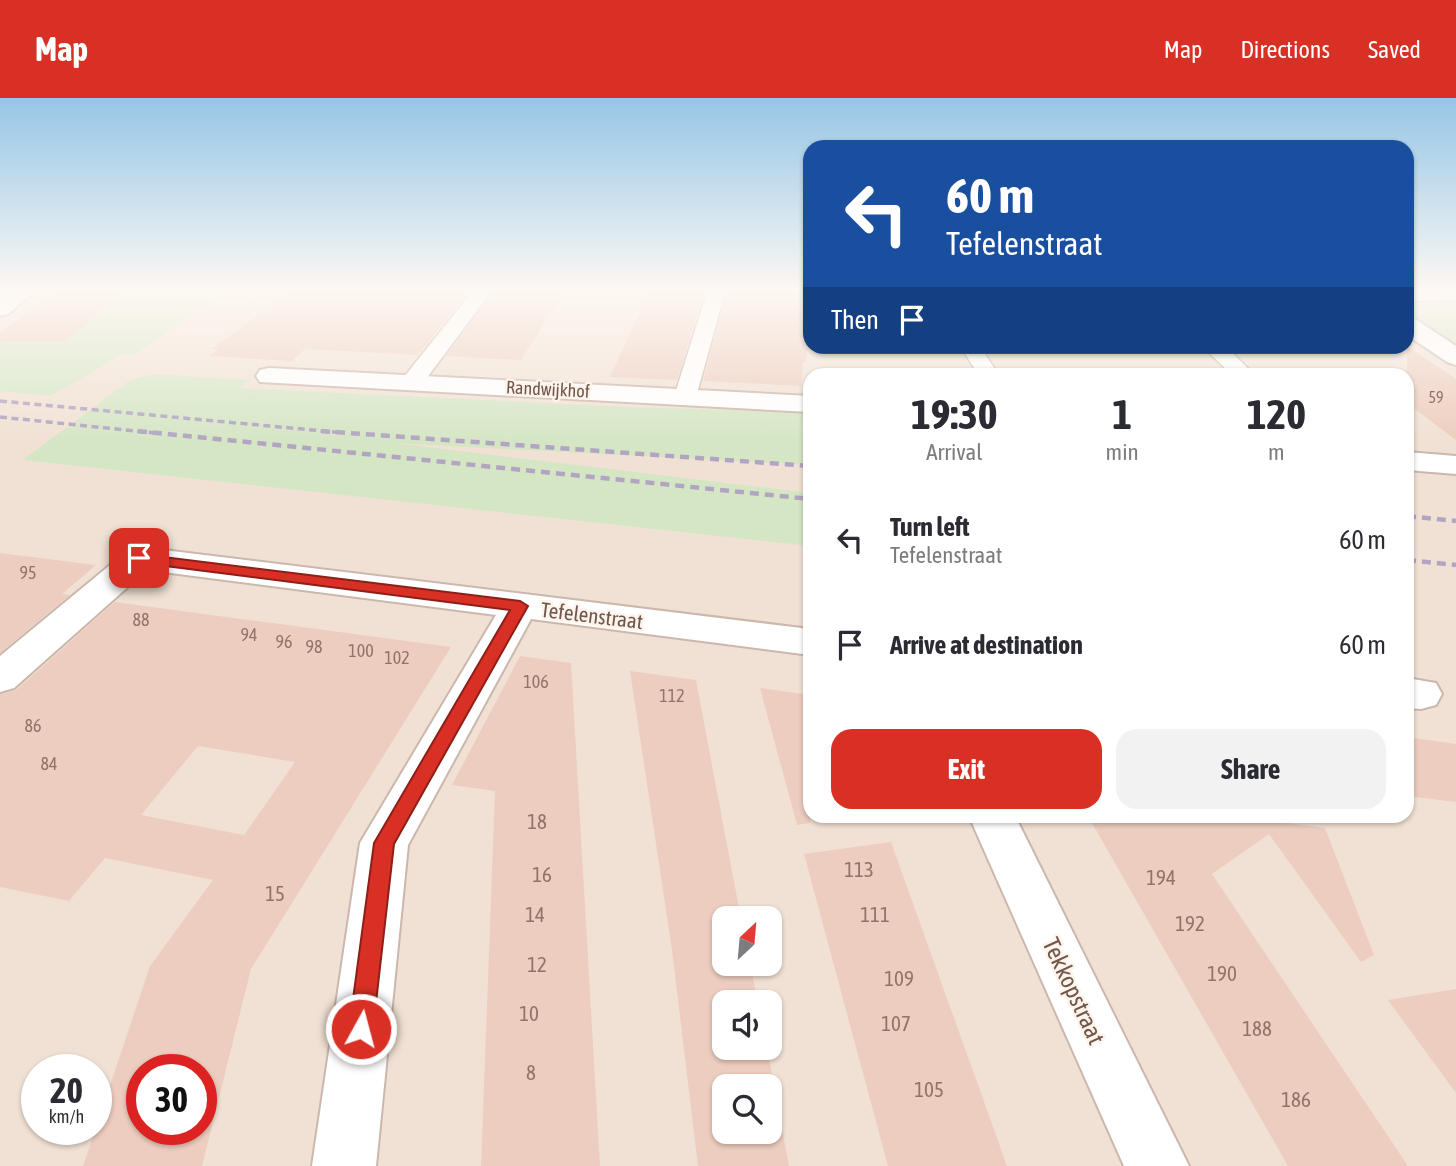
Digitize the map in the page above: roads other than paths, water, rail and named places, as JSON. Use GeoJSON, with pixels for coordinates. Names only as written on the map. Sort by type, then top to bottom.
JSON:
{"type":"FeatureCollection","features":[{"type":"Feature","properties":{"kind":"street"},"geometry":{"type":"LineString","coordinates":[[412,382],[443,342]]}},
{"type":"Feature","properties":{"kind":"street"},"geometry":{"type":"LineString","coordinates":[[685,397],[701,342]]}},
{"type":"Feature","properties":{"kind":"street"},"geometry":{"type":"LineString","coordinates":[[1433,342],[1456,357]]}},
{"type":"Feature","properties":{"kind":"street"},"geometry":{"type":"LineString","coordinates":[[1221,354],[1236,368]]}},
{"type":"Feature","properties":{"kind":"street","name":"Randwijkhof"},"geometry":{"type":"LineString","coordinates":[[269,376],[803,404]]}},
{"type":"Feature","properties":{"kind":"street"},"geometry":{"type":"LineString","coordinates":[[1414,462],[1456,465]]}},
{"type":"Feature","properties":{"kind":"street","name":"Tefelenstraat"},"geometry":{"type":"LineString","coordinates":[[0,678],[139,558],[803,641]]}},
{"type":"Feature","properties":{"kind":"street"},"geometry":{"type":"LineString","coordinates":[[344,1166],[384,843],[520,606]]}},
{"type":"Feature","properties":{"kind":"street","name":"Tekkopstraat"},"geometry":{"type":"LineString","coordinates":[[995,823],[1157,1166]]}},
{"type":"Feature","properties":{"kind":"railway"},"geometry":{"type":"LineString","coordinates":[[0,401],[332,432]]}},
{"type":"Feature","properties":{"kind":"railway"},"geometry":{"type":"LineString","coordinates":[[0,417],[155,433]]}},
{"type":"Feature","properties":{"kind":"railway"},"geometry":{"type":"LineString","coordinates":[[138,431],[803,498]]}},
{"type":"Feature","properties":{"kind":"railway"},"geometry":{"type":"LineString","coordinates":[[321,431],[332,432]]}},
{"type":"Feature","properties":{"kind":"railway"},"geometry":{"type":"LineString","coordinates":[[332,432],[803,465]]}},
{"type":"Feature","properties":{"kind":"railway"},"geometry":{"type":"LineString","coordinates":[[332,432],[345,433]]}},
{"type":"Feature","properties":{"kind":"railway"},"geometry":{"type":"LineString","coordinates":[[1414,517],[1456,521]]}},
{"type":"Feature","properties":{"kind":"railway"},"geometry":{"type":"LineString","coordinates":[[1414,561],[1456,565]]}}]}
